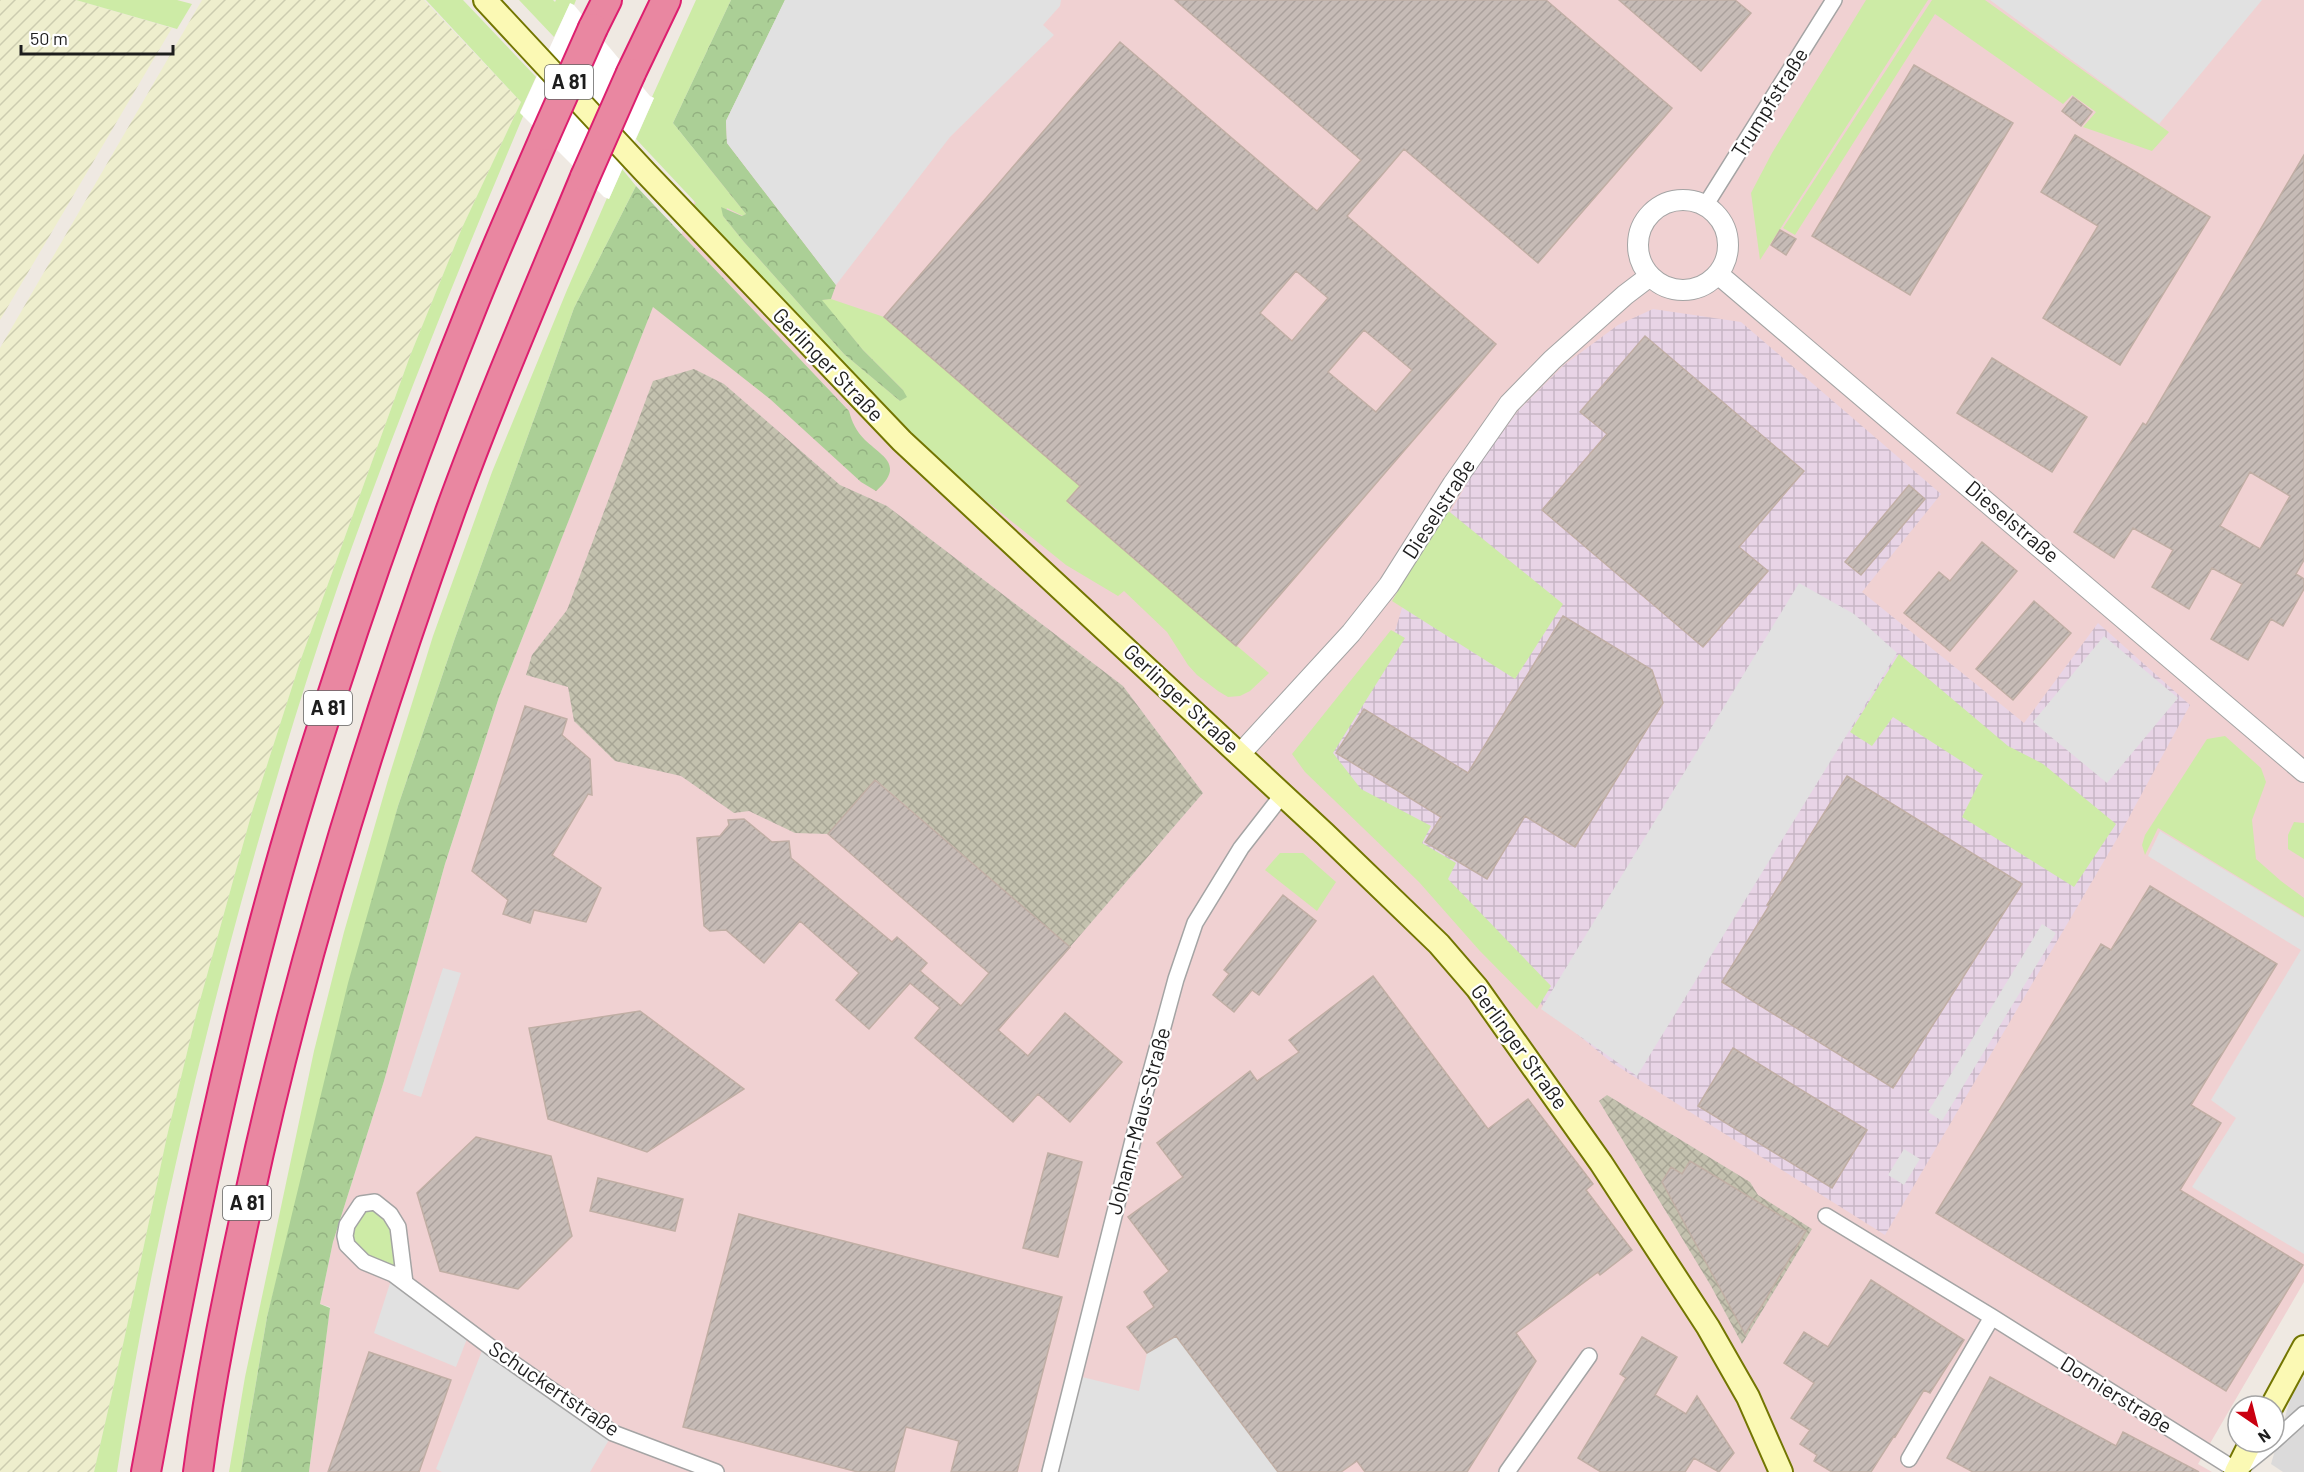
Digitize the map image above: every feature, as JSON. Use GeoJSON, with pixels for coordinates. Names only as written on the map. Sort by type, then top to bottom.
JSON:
{"type":"FeatureCollection","features":[{"type":"Feature","properties":{"kind":"highway","name":"A 81"},"geometry":{"type":"LineString","coordinates":[[146,1472],[222,1087],[300,796],[350,640],[403,488],[471,310],[545,136],[607,0]]}},
{"type":"Feature","properties":{"kind":"highway","name":"A 81"},"geometry":{"type":"LineString","coordinates":[[198,1472],[206,1412],[229,1289],[258,1154],[312,937],[399,662],[451,510],[518,337],[585,177],[666,0]]}},
{"type":"Feature","properties":{"kind":"main road","name":"Gerlinger Straße"},"geometry":{"type":"LineString","coordinates":[[485,0],[637,164],[902,441],[1390,896],[1439,945],[1477,988],[1601,1163],[1708,1327],[1748,1397],[1781,1472]]}},
{"type":"Feature","properties":{"kind":"main road"},"geometry":{"type":"LineString","coordinates":[[2279,1394],[2304,1347]]}},
{"type":"Feature","properties":{"kind":"main road"},"geometry":{"type":"LineString","coordinates":[[2237,1472],[2245,1454]]}},
{"type":"Feature","properties":{"kind":"street","name":"Trumpfstraße"},"geometry":{"type":"LineString","coordinates":[[1705,206],[1834,0]]}},
{"type":"Feature","properties":{"kind":"street"},"geometry":{"type":"LineString","coordinates":[[1674,201],[1690,201],[1705,206],[1718,216],[1725,230],[1728,245],[1726,260],[1718,274],[1703,285],[1684,290],[1672,289],[1660,284],[1650,276],[1641,263],[1638,247],[1640,231],[1648,218],[1659,207],[1674,201]]}},
{"type":"Feature","properties":{"kind":"street","name":"Dieselstraße"},"geometry":{"type":"LineString","coordinates":[[1718,274],[2304,772]]}},
{"type":"Feature","properties":{"kind":"street","name":"Dieselstraße"},"geometry":{"type":"LineString","coordinates":[[1240,754],[1351,633],[1389,585],[1509,404],[1552,360],[1625,295],[1650,276]]}},
{"type":"Feature","properties":{"kind":"street","name":"Johann-Maus-Straße"},"geometry":{"type":"LineString","coordinates":[[1050,1472],[1138,1119],[1179,969],[1195,923],[1246,841],[1282,794]]}},
{"type":"Feature","properties":{"kind":"street","name":"Schuckertstraße"},"geometry":{"type":"LineString","coordinates":[[405,1283],[398,1227],[390,1214],[375,1202],[361,1204],[348,1225],[345,1236],[347,1245],[364,1262],[393,1274],[405,1283],[497,1352],[613,1433],[716,1472]]}},
{"type":"Feature","properties":{"kind":"street","name":"Dornierstraße"},"geometry":{"type":"LineString","coordinates":[[1826,1216],[1992,1317],[2237,1472]]}},
{"type":"Feature","properties":{"kind":"street"},"geometry":{"type":"LineString","coordinates":[[1909,1459],[1992,1317]]}},
{"type":"Feature","properties":{"kind":"street"},"geometry":{"type":"LineString","coordinates":[[1507,1472],[1589,1356]]}},
{"type":"Feature","properties":{"kind":"street"},"geometry":{"type":"LineString","coordinates":[[2286,1430],[2303,1415]]}},
{"type":"Feature","properties":{"kind":"street"},"geometry":{"type":"LineString","coordinates":[[2237,1472],[2259,1454]]}},
{"type":"Feature","properties":{"kind":"shaded area"},"geometry":{"type":"Polygon","coordinates":[[[785,0],[2304,0],[2304,1282],[2239,1394],[2226,1394],[2226,1416],[2198,1464],[2212,1472],[309,1472],[330,1307],[320,1304],[333,1242],[384,1081],[445,864],[499,697],[726,121],[785,0]]]}},
{"type":"Feature","properties":{"kind":"shaded area"},"geometry":{"type":"Polygon","coordinates":[[[785,0],[1061,0],[1060,6],[1043,25],[1054,35],[950,137],[836,285],[727,143],[726,121],[785,0]]]}},
{"type":"Feature","properties":{"kind":"shaded area"},"geometry":{"type":"Polygon","coordinates":[[[1990,0],[2262,0],[2159,124],[1990,0]]]}},
{"type":"Feature","properties":{"kind":"shaded area"},"geometry":{"type":"Polygon","coordinates":[[[1653,309],[1741,322],[1941,494],[1862,592],[2024,723],[2098,623],[2190,705],[2121,832],[1885,1235],[1611,1062],[1536,1000],[1442,893],[1299,763],[1395,631],[1409,585],[1473,473],[1518,411],[1564,365],[1618,325],[1653,309]]]}},
{"type":"Feature","properties":{"kind":"shaded area"},"geometry":{"type":"Polygon","coordinates":[[[694,369],[724,384],[840,485],[887,506],[1123,686],[1203,793],[1070,947],[876,780],[828,834],[795,833],[749,811],[734,813],[681,776],[615,761],[574,721],[568,687],[526,675],[532,655],[567,610],[653,381],[694,369]]]}},
{"type":"Feature","properties":{"kind":"shaded area"},"geometry":{"type":"Polygon","coordinates":[[[1799,583],[1854,614],[1897,653],[1637,1076],[1541,1009],[1799,583]]]}},
{"type":"Feature","properties":{"kind":"shaded area"},"geometry":{"type":"Polygon","coordinates":[[[2104,636],[2178,698],[2107,783],[2033,722],[2104,636]]]}},
{"type":"Feature","properties":{"kind":"shaded area"},"geometry":{"type":"Polygon","coordinates":[[[2160,831],[2304,918],[2304,1254],[2192,1187],[2236,1118],[2211,1100],[2301,950],[2148,856],[2160,831]]]}},
{"type":"Feature","properties":{"kind":"shaded area"},"geometry":{"type":"Polygon","coordinates":[[[2042,924],[2056,933],[1942,1121],[1928,1112],[2042,924]]]}},
{"type":"Feature","properties":{"kind":"shaded area"},"geometry":{"type":"Polygon","coordinates":[[[443,968],[461,973],[421,1097],[403,1091],[443,968]]]}},
{"type":"Feature","properties":{"kind":"shaded area"},"geometry":{"type":"Polygon","coordinates":[[[1607,1095],[1750,1182],[1758,1195],[1812,1229],[1742,1344],[1711,1286],[1599,1101],[1607,1095]]]}},
{"type":"Feature","properties":{"kind":"shaded area"},"geometry":{"type":"Polygon","coordinates":[[[1904,1149],[1920,1159],[1904,1185],[1888,1175],[1904,1149]]]}},
{"type":"Feature","properties":{"kind":"shaded area"},"geometry":{"type":"Polygon","coordinates":[[[393,1274],[470,1331],[456,1367],[374,1333],[393,1274]]]}},
{"type":"Feature","properties":{"kind":"shaded area"},"geometry":{"type":"Polygon","coordinates":[[[1176,1336],[1278,1472],[1050,1472],[1074,1375],[1139,1391],[1147,1353],[1176,1336]]]}},
{"type":"Feature","properties":{"kind":"shaded area"},"geometry":{"type":"Polygon","coordinates":[[[485,1343],[613,1433],[590,1472],[442,1472],[436,1469],[485,1343]]]}},
{"type":"Feature","properties":{"kind":"shaded area"},"geometry":{"type":"Polygon","coordinates":[[[2304,1376],[2304,1472],[2283,1472],[2271,1464],[2274,1454],[2286,1454],[2286,1414],[2291,1397],[2304,1376]]]}},
{"type":"Feature","properties":{"kind":"green space"},"geometry":{"type":"Polygon","coordinates":[[[0,0],[76,0],[172,28],[0,320],[0,0]]]}},
{"type":"Feature","properties":{"kind":"green space"},"geometry":{"type":"Polygon","coordinates":[[[76,0],[177,0],[192,4],[177,29],[76,0]]]}},
{"type":"Feature","properties":{"kind":"green space"},"geometry":{"type":"Polygon","coordinates":[[[202,0],[424,0],[521,102],[462,228],[410,356],[301,659],[252,812],[196,1015],[167,1136],[94,1472],[0,1472],[0,348],[202,0]]]}},
{"type":"Feature","properties":{"kind":"green space"},"geometry":{"type":"Polygon","coordinates":[[[426,0],[463,0],[536,77],[520,112],[524,114],[381,467],[308,678],[252,862],[194,1083],[151,1277],[117,1472],[94,1472],[167,1136],[196,1015],[252,812],[301,659],[410,356],[462,228],[521,102],[426,0]]]}},
{"type":"Feature","properties":{"kind":"green space"},"geometry":{"type":"Polygon","coordinates":[[[519,0],[553,0],[555,2],[556,0],[576,0],[574,5],[570,4],[554,37],[519,0]]]}},
{"type":"Feature","properties":{"kind":"green space"},"geometry":{"type":"Polygon","coordinates":[[[696,0],[731,0],[673,123],[746,214],[743,216],[727,208],[723,216],[844,354],[900,401],[903,390],[863,350],[821,300],[831,299],[884,317],[1080,486],[1067,502],[1269,673],[1250,691],[1240,696],[1228,697],[1218,691],[1197,675],[1167,632],[1124,591],[1118,596],[1066,565],[939,463],[812,333],[693,206],[696,203],[636,139],[654,98],[652,97],[696,0]]]}},
{"type":"Feature","properties":{"kind":"green space"},"geometry":{"type":"Polygon","coordinates":[[[731,0],[785,0],[726,121],[727,143],[836,285],[831,299],[822,300],[863,350],[903,390],[907,397],[900,401],[844,354],[744,242],[723,216],[721,207],[742,216],[746,214],[673,123],[731,0]]]}},
{"type":"Feature","properties":{"kind":"green space"},"geometry":{"type":"Polygon","coordinates":[[[1866,0],[1928,0],[1760,260],[1751,193],[1772,153],[1866,0]]]}},
{"type":"Feature","properties":{"kind":"green space"},"geometry":{"type":"Polygon","coordinates":[[[1932,0],[1985,0],[2169,132],[2152,151],[2083,127],[2096,112],[2072,95],[2063,104],[1935,14],[1795,235],[1783,228],[1932,0]]]}},
{"type":"Feature","properties":{"kind":"green space"},"geometry":{"type":"Polygon","coordinates":[[[622,169],[636,186],[574,308],[455,638],[398,806],[267,1317],[241,1472],[229,1472],[245,1377],[314,1051],[344,932],[388,780],[433,636],[492,472],[567,290],[622,169]]]}},
{"type":"Feature","properties":{"kind":"green space"},"geometry":{"type":"Polygon","coordinates":[[[636,186],[849,411],[859,433],[888,462],[889,474],[876,491],[861,482],[770,399],[653,307],[499,697],[445,864],[384,1081],[333,1242],[320,1304],[330,1308],[309,1472],[241,1472],[267,1317],[348,983],[398,806],[455,638],[574,308],[636,186]]]}},
{"type":"Feature","properties":{"kind":"green space"},"geometry":{"type":"Polygon","coordinates":[[[1446,509],[1563,604],[1515,679],[1392,601],[1446,509]]]}},
{"type":"Feature","properties":{"kind":"green space"},"geometry":{"type":"Polygon","coordinates":[[[1391,630],[1405,638],[1333,753],[1361,789],[1431,826],[1422,843],[1456,863],[1448,879],[1551,986],[1537,1009],[1479,950],[1419,882],[1305,772],[1292,754],[1391,630]]]}},
{"type":"Feature","properties":{"kind":"green space"},"geometry":{"type":"Polygon","coordinates":[[[1899,654],[2008,746],[2043,764],[2116,824],[2074,887],[1962,817],[1983,775],[1893,717],[1872,746],[1850,732],[1899,654]]]}},
{"type":"Feature","properties":{"kind":"green space"},"geometry":{"type":"Polygon","coordinates":[[[2225,736],[2261,768],[2266,782],[2252,820],[2256,859],[2304,898],[2304,917],[2158,828],[2145,855],[2142,845],[2145,835],[2207,739],[2225,736]]]}},
{"type":"Feature","properties":{"kind":"green space"},"geometry":{"type":"Polygon","coordinates":[[[2294,822],[2304,823],[2304,859],[2288,849],[2288,835],[2294,822]]]}},
{"type":"Feature","properties":{"kind":"green space"},"geometry":{"type":"Polygon","coordinates":[[[1280,853],[1303,853],[1336,882],[1317,911],[1265,870],[1280,853]]]}},
{"type":"Feature","properties":{"kind":"green space"},"geometry":{"type":"Polygon","coordinates":[[[361,1204],[390,1214],[405,1283],[347,1245],[361,1204]]]}},
{"type":"Feature","properties":{"kind":"pier"},"geometry":{"type":"Polygon","coordinates":[[[570,3],[654,98],[609,199],[604,197],[520,113],[570,3]]]}},
{"type":"Feature","properties":{"kind":"building"},"geometry":{"type":"Polygon","coordinates":[[[1175,0],[1546,0],[1672,108],[1538,263],[1404,149],[1347,216],[1496,344],[1236,646],[1067,501],[1080,486],[884,317],[1120,42],[1317,211],[1361,160],[1175,0]],[[1296,271],[1260,313],[1292,341],[1328,298],[1296,271]],[[1364,330],[1328,372],[1376,412],[1412,370],[1364,330]]]}},
{"type":"Feature","properties":{"kind":"building"},"geometry":{"type":"Polygon","coordinates":[[[1619,0],[1735,0],[1751,13],[1701,71],[1619,0]]]}},
{"type":"Feature","properties":{"kind":"building"},"geometry":{"type":"Polygon","coordinates":[[[1914,65],[2013,123],[1910,295],[1812,236],[1914,65]]]}},
{"type":"Feature","properties":{"kind":"building"},"geometry":{"type":"Polygon","coordinates":[[[2073,97],[2092,112],[2081,126],[2062,111],[2073,97]]]}},
{"type":"Feature","properties":{"kind":"building"},"geometry":{"type":"Polygon","coordinates":[[[2075,135],[2210,217],[2120,365],[2043,318],[2098,226],[2041,192],[2075,135]]]}},
{"type":"Feature","properties":{"kind":"building"},"geometry":{"type":"Polygon","coordinates":[[[2304,155],[2304,560],[2296,574],[2304,579],[2304,589],[2283,626],[2271,619],[2248,660],[2211,639],[2242,584],[2212,568],[2189,609],[2152,587],[2173,550],[2133,528],[2114,558],[2074,532],[2143,423],[2146,425],[2304,155]],[[2250,472],[2220,526],[2260,549],[2290,496],[2250,472]]]}},
{"type":"Feature","properties":{"kind":"building"},"geometry":{"type":"Polygon","coordinates":[[[1780,230],[1796,239],[1786,255],[1771,245],[1780,230]]]}},
{"type":"Feature","properties":{"kind":"building"},"geometry":{"type":"Polygon","coordinates":[[[1645,336],[1804,471],[1739,547],[1768,571],[1703,647],[1542,510],[1607,434],[1580,412],[1645,336]]]}},
{"type":"Feature","properties":{"kind":"building"},"geometry":{"type":"Polygon","coordinates":[[[1992,358],[2087,417],[2052,472],[1957,413],[1992,358]]]}},
{"type":"Feature","properties":{"kind":"building"},"geometry":{"type":"Polygon","coordinates":[[[1909,485],[1925,499],[1861,575],[1845,562],[1909,485]]]}},
{"type":"Feature","properties":{"kind":"building"},"geometry":{"type":"Polygon","coordinates":[[[1982,542],[2017,571],[1950,651],[1904,613],[1939,572],[1950,581],[1982,542]]]}},
{"type":"Feature","properties":{"kind":"building"},"geometry":{"type":"Polygon","coordinates":[[[2034,601],[2071,633],[2013,700],[1976,669],[2034,601]]]}},
{"type":"Feature","properties":{"kind":"building"},"geometry":{"type":"Polygon","coordinates":[[[1563,616],[1652,670],[1663,703],[1575,847],[1525,816],[1487,879],[1425,842],[1441,817],[1336,753],[1364,709],[1468,773],[1563,616]]]}},
{"type":"Feature","properties":{"kind":"building"},"geometry":{"type":"Polygon","coordinates":[[[525,706],[567,719],[562,735],[590,759],[592,795],[588,794],[552,855],[601,888],[586,922],[534,910],[530,923],[503,914],[508,900],[472,871],[525,706]]]}},
{"type":"Feature","properties":{"kind":"building"},"geometry":{"type":"Polygon","coordinates":[[[1847,776],[2022,884],[1893,1088],[1722,982],[1847,776]]]}},
{"type":"Feature","properties":{"kind":"building"},"geometry":{"type":"Polygon","coordinates":[[[875,780],[1070,947],[998,1030],[1028,1056],[1065,1013],[1122,1062],[1070,1122],[1038,1094],[1013,1122],[915,1038],[940,1008],[910,983],[869,1029],[836,1000],[859,973],[800,921],[764,963],[726,930],[710,931],[704,926],[697,838],[720,836],[729,825],[728,820],[744,819],[772,842],[789,841],[791,858],[892,942],[897,937],[927,963],[920,971],[961,1006],[989,973],[828,834],[875,780]]]}},
{"type":"Feature","properties":{"kind":"building"},"geometry":{"type":"Polygon","coordinates":[[[2150,886],[2277,964],[2191,1105],[2221,1123],[2180,1190],[2303,1265],[2226,1391],[1936,1213],[2101,944],[2111,950],[2150,886]]]}},
{"type":"Feature","properties":{"kind":"building"},"geometry":{"type":"Polygon","coordinates":[[[1283,895],[1316,921],[1259,995],[1252,990],[1234,1012],[1213,995],[1229,974],[1224,970],[1283,895]]]}},
{"type":"Feature","properties":{"kind":"building"},"geometry":{"type":"Polygon","coordinates":[[[1373,976],[1488,1129],[1528,1099],[1593,1184],[1586,1190],[1632,1250],[1600,1275],[1598,1272],[1516,1333],[1536,1361],[1467,1472],[1365,1472],[1357,1461],[1341,1472],[1278,1472],[1176,1336],[1147,1353],[1127,1327],[1154,1307],[1144,1292],[1169,1271],[1128,1217],[1183,1177],[1157,1143],[1250,1071],[1257,1081],[1299,1052],[1289,1040],[1373,976]]]}},
{"type":"Feature","properties":{"kind":"building"},"geometry":{"type":"Polygon","coordinates":[[[640,1011],[744,1089],[647,1152],[548,1119],[529,1028],[640,1011]]]}},
{"type":"Feature","properties":{"kind":"building"},"geometry":{"type":"Polygon","coordinates":[[[1733,1048],[1867,1130],[1832,1188],[1698,1106],[1733,1048]]]}},
{"type":"Feature","properties":{"kind":"building"},"geometry":{"type":"Polygon","coordinates":[[[476,1137],[551,1156],[572,1236],[518,1289],[440,1271],[417,1193],[476,1137]]]}},
{"type":"Feature","properties":{"kind":"building"},"geometry":{"type":"Polygon","coordinates":[[[1048,1153],[1082,1162],[1058,1257],[1023,1248],[1048,1153]]]}},
{"type":"Feature","properties":{"kind":"building"},"geometry":{"type":"Polygon","coordinates":[[[1690,1161],[1806,1231],[1745,1334],[1662,1182],[1671,1167],[1682,1174],[1690,1161]]]}},
{"type":"Feature","properties":{"kind":"building"},"geometry":{"type":"Polygon","coordinates":[[[598,1178],[683,1199],[675,1231],[590,1211],[598,1178]]]}},
{"type":"Feature","properties":{"kind":"building"},"geometry":{"type":"Polygon","coordinates":[[[739,1214],[1062,1297],[1017,1472],[951,1472],[959,1441],[906,1427],[894,1472],[858,1472],[683,1427],[739,1214]]]}},
{"type":"Feature","properties":{"kind":"building"},"geometry":{"type":"Polygon","coordinates":[[[1871,1280],[1964,1340],[1930,1393],[1924,1390],[1871,1472],[1832,1472],[1814,1461],[1817,1455],[1800,1444],[1810,1430],[1791,1418],[1814,1383],[1784,1363],[1804,1332],[1828,1347],[1871,1280]]]}},
{"type":"Feature","properties":{"kind":"building"},"geometry":{"type":"Polygon","coordinates":[[[1642,1337],[1677,1357],[1655,1395],[1686,1414],[1697,1396],[1734,1453],[1719,1472],[1694,1458],[1685,1472],[1601,1472],[1578,1458],[1626,1378],[1620,1374],[1642,1337]]]}},
{"type":"Feature","properties":{"kind":"building"},"geometry":{"type":"Polygon","coordinates":[[[369,1352],[451,1380],[419,1472],[328,1472],[369,1352]]]}},
{"type":"Feature","properties":{"kind":"building"},"geometry":{"type":"Polygon","coordinates":[[[1990,1377],[2116,1446],[2123,1432],[2199,1472],[1973,1472],[1947,1458],[1990,1377]]]}}]}
